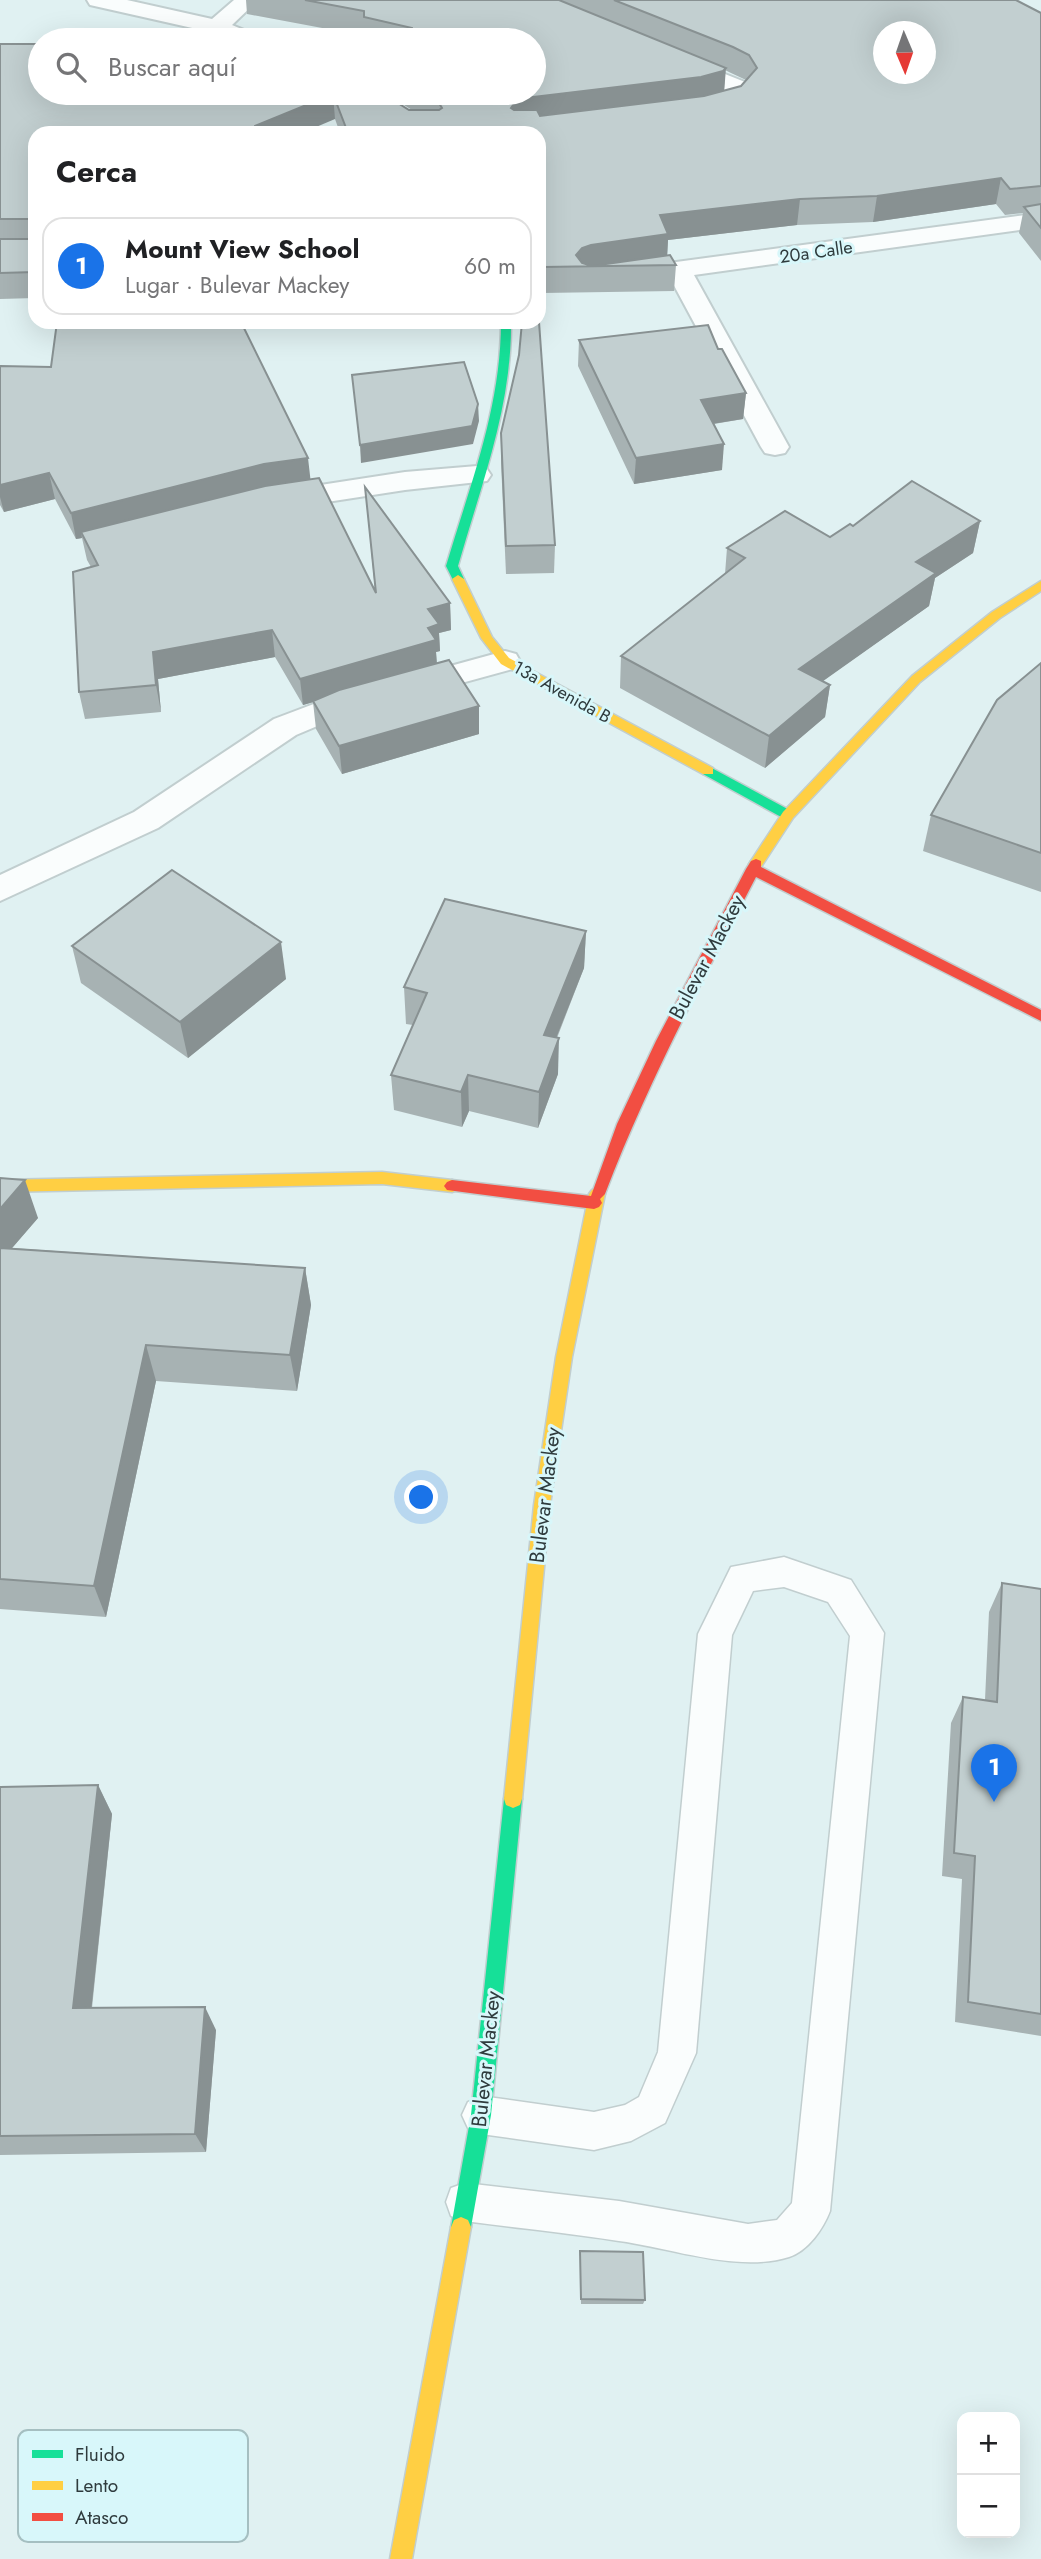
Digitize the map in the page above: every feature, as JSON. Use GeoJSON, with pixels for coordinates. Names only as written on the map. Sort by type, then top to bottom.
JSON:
{"type":"FeatureCollection","features":[{"type":"Feature","properties":{"kind":"main road","name":"13a Avenida B"},"geometry":{"type":"LineString","coordinates":[[507,329],[508,349],[499,411],[477,475],[452,566],[486,638],[505,661],[788,815]]}},
{"type":"Feature","properties":{"kind":"main road","name":"Bulevar Mackey"},"geometry":{"type":"LineString","coordinates":[[401,2559],[481,2115],[541,1505],[564,1357],[594,1203],[624,1124],[663,1041],[753,869],[788,815],[916,679],[996,615],[1041,585]]}},
{"type":"Feature","properties":{"kind":"main road"},"geometry":{"type":"LineString","coordinates":[[753,869],[1041,1016]]}},
{"type":"Feature","properties":{"kind":"main road"},"geometry":{"type":"LineString","coordinates":[[0,1186],[382,1178],[594,1203]]}},
{"type":"Feature","properties":{"kind":"street"},"geometry":{"type":"LineString","coordinates":[[98,0],[217,27],[247,0]]}},
{"type":"Feature","properties":{"kind":"street"},"geometry":{"type":"LineString","coordinates":[[661,55],[737,87],[740,93],[737,99],[718,108],[675,115]]}},
{"type":"Feature","properties":{"kind":"street","name":"20a Calle"},"geometry":{"type":"LineString","coordinates":[[603,280],[1041,220]]}},
{"type":"Feature","properties":{"kind":"street"},"geometry":{"type":"LineString","coordinates":[[679,271],[775,447]]}},
{"type":"Feature","properties":{"kind":"street"},"geometry":{"type":"LineString","coordinates":[[255,505],[405,481],[477,475]]}},
{"type":"Feature","properties":{"kind":"street"},"geometry":{"type":"LineString","coordinates":[[0,889],[146,820],[285,727],[330,709],[505,661]]}},
{"type":"Feature","properties":{"kind":"lane"},"geometry":{"type":"LineString","coordinates":[[465,2202],[619,2221],[748,2244],[787,2238],[811,2211],[867,1633],[839,1591],[784,1572],[743,1578],[715,1634],[677,2053],[652,2110],[631,2122],[594,2131],[481,2115]]}},
{"type":"Feature","properties":{"kind":"building"},"geometry":{"type":"Polygon","coordinates":[[[305,0],[559,0],[726,68],[701,77],[546,95],[546,28],[412,28],[364,17],[364,11],[305,0]]]}},
{"type":"Feature","properties":{"kind":"building"},"geometry":{"type":"Polygon","coordinates":[[[614,0],[1016,0],[1041,13],[1041,186],[1010,189],[1001,178],[877,196],[800,199],[660,215],[668,234],[591,245],[582,248],[576,255],[582,263],[592,266],[670,255],[676,265],[546,267],[546,126],[345,126],[337,105],[401,105],[409,110],[442,108],[440,105],[513,105],[511,108],[514,110],[537,110],[540,116],[704,96],[741,86],[757,68],[749,55],[733,47],[614,0]]]}},
{"type":"Feature","properties":{"kind":"building"},"geometry":{"type":"Polygon","coordinates":[[[0,44],[28,44],[28,105],[306,105],[255,126],[28,126],[28,219],[0,219],[0,44]]]}},
{"type":"Feature","properties":{"kind":"building"},"geometry":{"type":"Polygon","coordinates":[[[1041,204],[1041,228],[1024,207],[1041,204]]]}},
{"type":"Feature","properties":{"kind":"building"},"geometry":{"type":"Polygon","coordinates":[[[0,239],[28,239],[28,272],[0,273],[0,239]]]}},
{"type":"Feature","properties":{"kind":"building"},"geometry":{"type":"Polygon","coordinates":[[[708,325],[718,349],[722,349],[746,393],[701,400],[724,444],[636,458],[579,340],[708,325]]]}},
{"type":"Feature","properties":{"kind":"building"},"geometry":{"type":"Polygon","coordinates":[[[56,329],[244,329],[308,458],[264,464],[71,513],[49,473],[0,485],[0,366],[51,367],[56,329]]]}},
{"type":"Feature","properties":{"kind":"building"},"geometry":{"type":"Polygon","coordinates":[[[521,329],[540,329],[555,545],[506,546],[501,433],[519,355],[521,329]]]}},
{"type":"Feature","properties":{"kind":"building"},"geometry":{"type":"Polygon","coordinates":[[[464,362],[478,404],[472,426],[360,445],[352,375],[464,362]]]}},
{"type":"Feature","properties":{"kind":"building"},"geometry":{"type":"Polygon","coordinates":[[[319,478],[376,593],[365,487],[450,603],[428,609],[439,624],[428,628],[436,640],[300,679],[272,630],[153,652],[156,685],[79,692],[73,572],[98,565],[81,532],[265,486],[319,478]]]}},
{"type":"Feature","properties":{"kind":"building"},"geometry":{"type":"Polygon","coordinates":[[[912,481],[980,521],[916,562],[936,573],[799,669],[830,685],[769,736],[621,656],[745,558],[727,548],[785,511],[830,537],[850,524],[853,526],[912,481]]]}},
{"type":"Feature","properties":{"kind":"building"},"geometry":{"type":"Polygon","coordinates":[[[449,660],[479,706],[339,746],[313,701],[339,690],[449,660]]]}},
{"type":"Feature","properties":{"kind":"building"},"geometry":{"type":"Polygon","coordinates":[[[1041,663],[1041,853],[931,815],[997,700],[1041,663]]]}},
{"type":"Feature","properties":{"kind":"building"},"geometry":{"type":"Polygon","coordinates":[[[172,870],[281,942],[180,1022],[72,946],[172,870]]]}},
{"type":"Feature","properties":{"kind":"building"},"geometry":{"type":"Polygon","coordinates":[[[445,899],[586,931],[544,1035],[559,1038],[539,1092],[468,1075],[461,1092],[391,1075],[427,993],[404,987],[445,899]]]}},
{"type":"Feature","properties":{"kind":"building"},"geometry":{"type":"Polygon","coordinates":[[[0,1178],[25,1180],[0,1209],[0,1178]]]}},
{"type":"Feature","properties":{"kind":"building"},"geometry":{"type":"Polygon","coordinates":[[[0,1248],[305,1268],[290,1355],[146,1345],[94,1586],[0,1579],[0,1248]]]}},
{"type":"Feature","properties":{"kind":"building"},"geometry":{"type":"Polygon","coordinates":[[[1002,1583],[1041,1589],[1041,2014],[968,2002],[975,1856],[954,1853],[963,1697],[997,1702],[1002,1583]]]}},
{"type":"Feature","properties":{"kind":"building"},"geometry":{"type":"Polygon","coordinates":[[[98,1785],[73,2008],[205,2007],[195,2134],[0,2136],[0,1787],[98,1785]]]}},
{"type":"Feature","properties":{"kind":"building"},"geometry":{"type":"Polygon","coordinates":[[[580,2251],[643,2252],[645,2300],[581,2299],[580,2251]]]}},
{"type":"Feature","properties":{"kind":"traffic: fast"},"geometry":{"type":"LineString","coordinates":[[458,579],[452,566],[497,414],[503,383],[506,329]]}},
{"type":"Feature","properties":{"kind":"traffic: fast"},"geometry":{"type":"LineString","coordinates":[[708,771],[788,815]]}},
{"type":"Feature","properties":{"kind":"traffic: fast"},"geometry":{"type":"LineString","coordinates":[[461,2227],[481,2115],[513,1799]]}},
{"type":"Feature","properties":{"kind":"traffic: slow"},"geometry":{"type":"LineString","coordinates":[[458,579],[487,638],[505,661],[708,771]]}},
{"type":"Feature","properties":{"kind":"traffic: slow"},"geometry":{"type":"LineString","coordinates":[[756,864],[788,815],[916,679],[996,615],[1041,585]]}},
{"type":"Feature","properties":{"kind":"traffic: slow"},"geometry":{"type":"LineString","coordinates":[[0,1186],[382,1178],[452,1186]]}},
{"type":"Feature","properties":{"kind":"traffic: slow"},"geometry":{"type":"LineString","coordinates":[[513,1799],[542,1505],[564,1357],[597,1194]]}},
{"type":"Feature","properties":{"kind":"traffic: slow"},"geometry":{"type":"LineString","coordinates":[[401,2559],[461,2227]]}},
{"type":"Feature","properties":{"kind":"traffic: jam"},"geometry":{"type":"LineString","coordinates":[[597,1194],[624,1124],[663,1041],[756,864]]}},
{"type":"Feature","properties":{"kind":"traffic: jam"},"geometry":{"type":"LineString","coordinates":[[753,869],[1041,1016]]}},
{"type":"Feature","properties":{"kind":"traffic: jam"},"geometry":{"type":"LineString","coordinates":[[452,1186],[594,1203]]}},
{"type":"Feature","properties":{"kind":"place","name":"Mount View School"},"geometry":{"type":"Point","coordinates":[994,1802]}}]}
